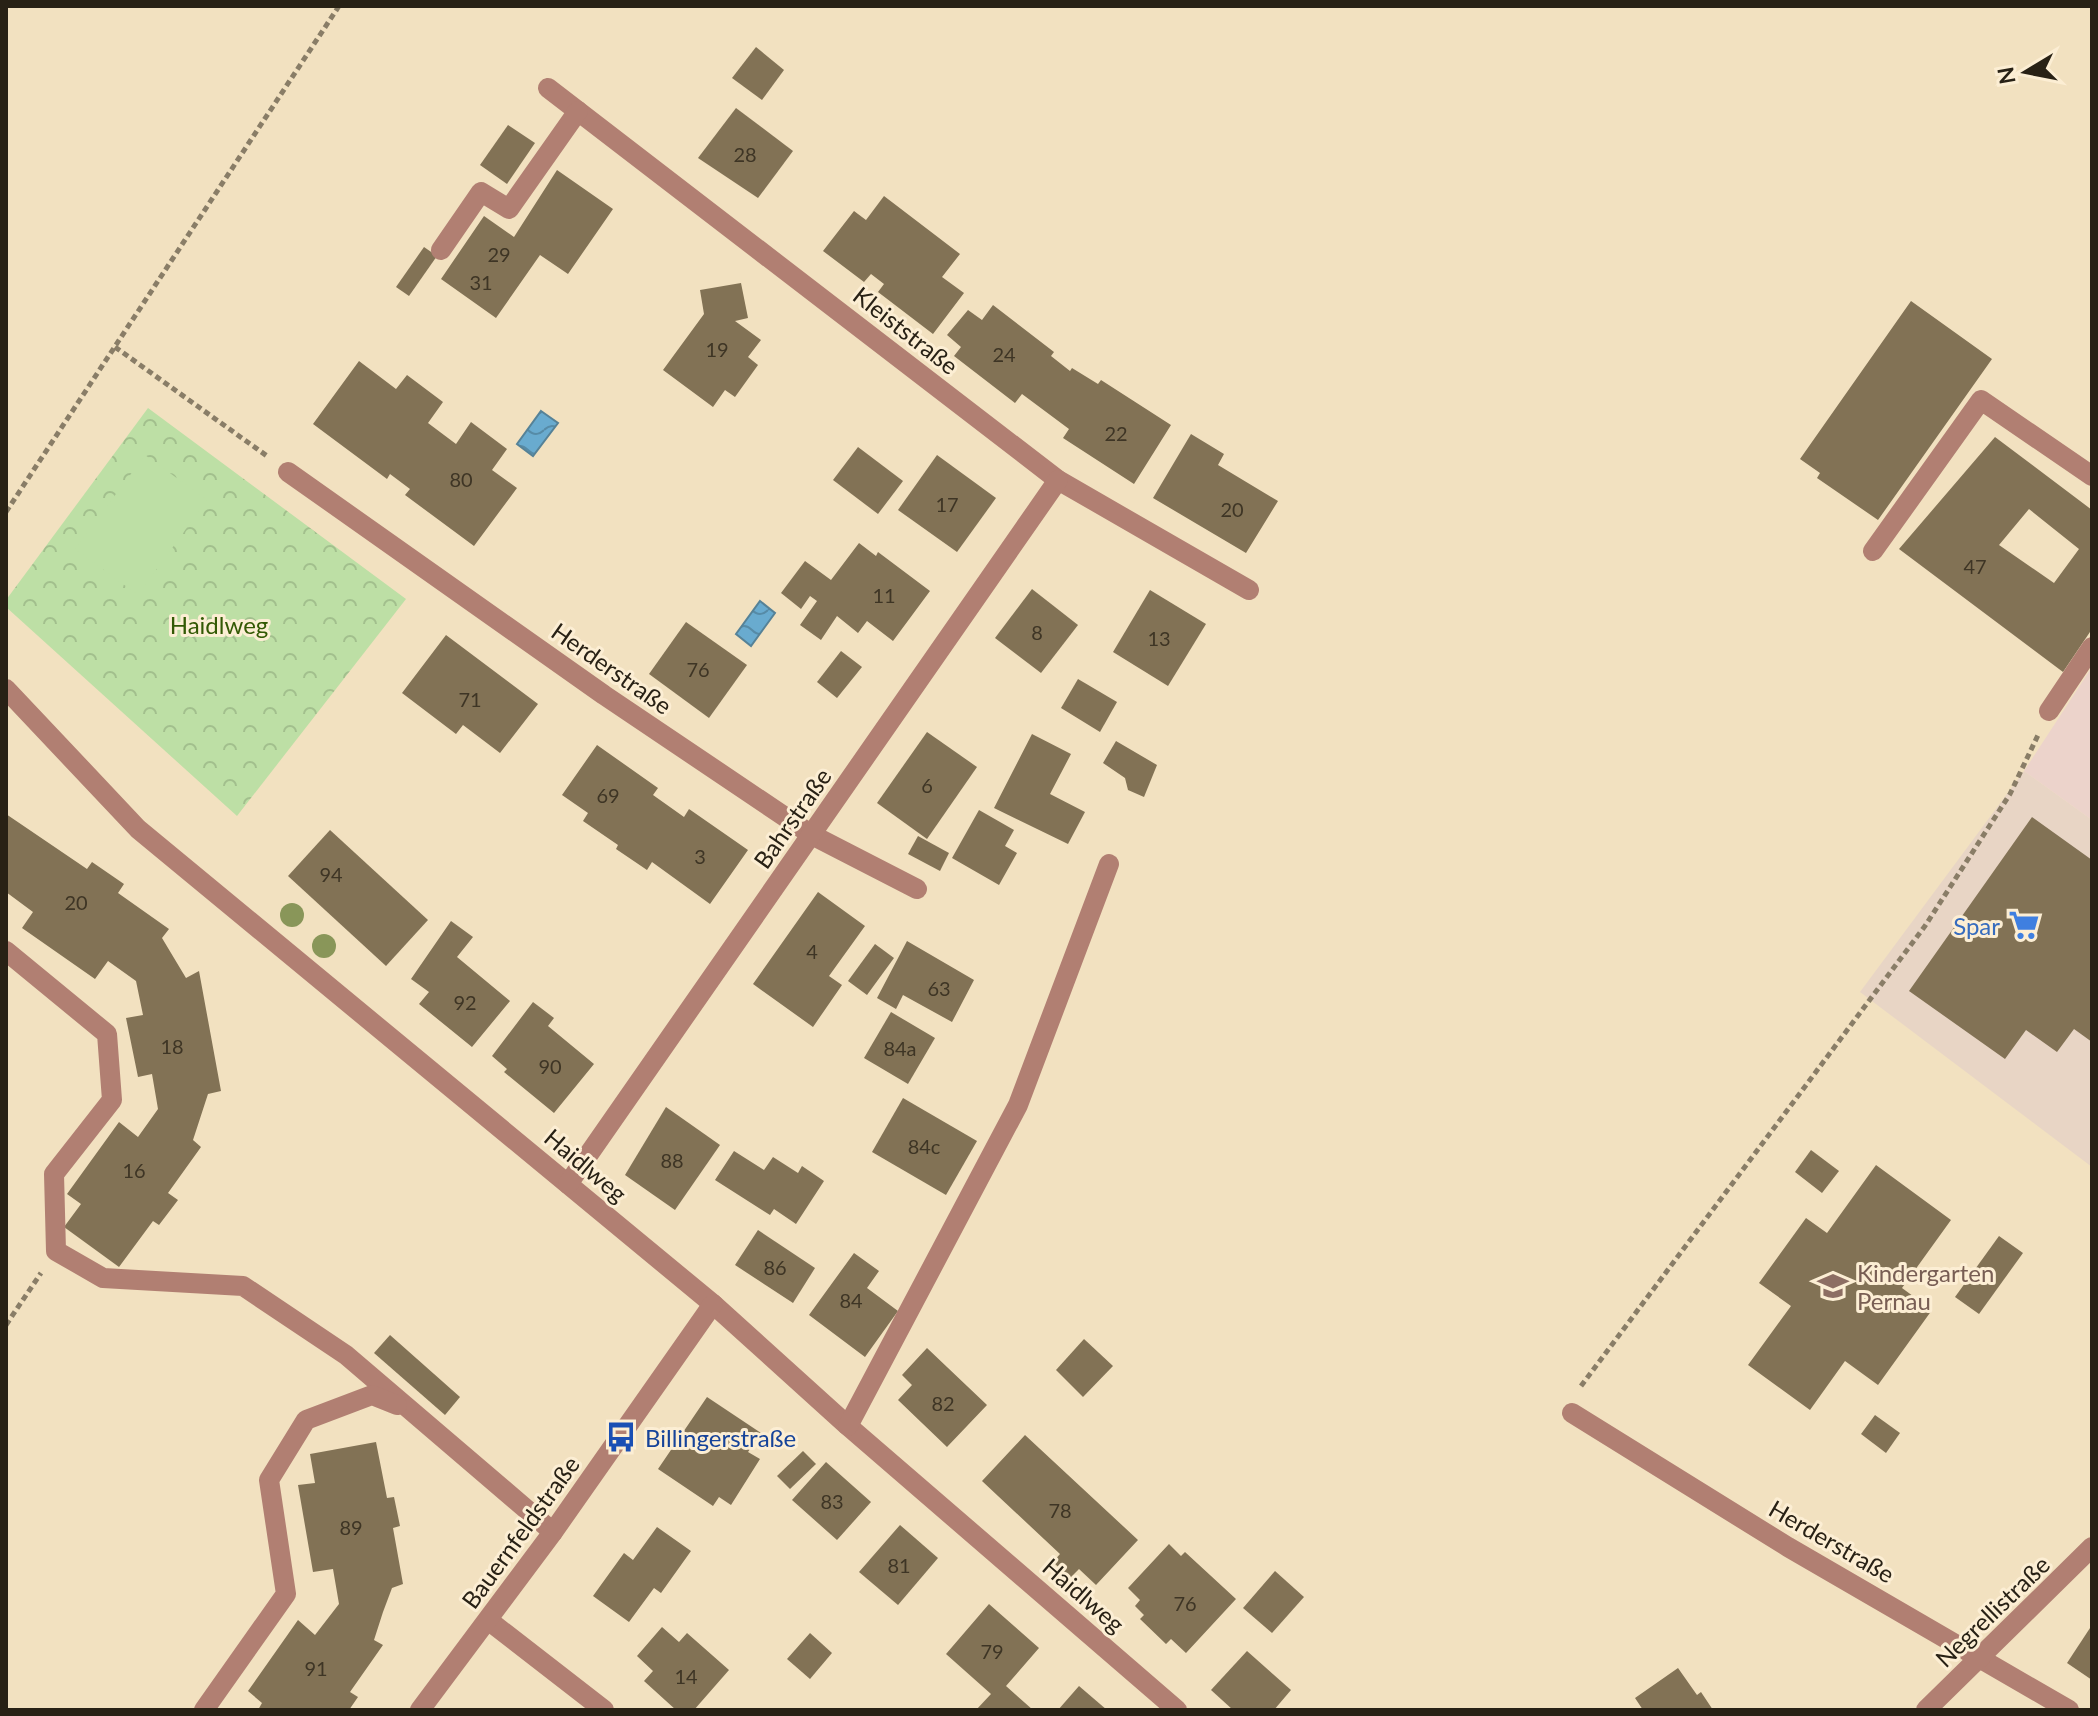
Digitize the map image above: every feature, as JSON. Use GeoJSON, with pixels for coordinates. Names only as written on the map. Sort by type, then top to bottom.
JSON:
{"type":"FeatureCollection","features":[{"type":"Feature","properties":{"kind":"street","name":"Kleiststraße"},"geometry":{"type":"LineString","coordinates":[[548,88],[1058,480],[1249,590]]}},
{"type":"Feature","properties":{"kind":"street"},"geometry":{"type":"LineString","coordinates":[[441,250],[481,192],[509,209],[578,111]]}},
{"type":"Feature","properties":{"kind":"street"},"geometry":{"type":"LineString","coordinates":[[1873,551],[1981,400],[2092,476]]}},
{"type":"Feature","properties":{"kind":"street","name":"Herderstraße"},"geometry":{"type":"LineString","coordinates":[[288,472],[604,695],[812,835],[917,889]]}},
{"type":"Feature","properties":{"kind":"street","name":"Bahrstraße"},"geometry":{"type":"LineString","coordinates":[[568,1184],[1058,480]]}},
{"type":"Feature","properties":{"kind":"street"},"geometry":{"type":"LineString","coordinates":[[2049,711],[2092,647]]}},
{"type":"Feature","properties":{"kind":"street","name":"Haidlweg"},"geometry":{"type":"LineString","coordinates":[[6,689],[138,829],[713,1304],[848,1426],[1177,1710]]}},
{"type":"Feature","properties":{"kind":"street"},"geometry":{"type":"LineString","coordinates":[[848,1426],[1018,1105],[1109,864]]}},
{"type":"Feature","properties":{"kind":"street"},"geometry":{"type":"LineString","coordinates":[[6,951],[107,1034],[112,1100],[54,1174],[56,1251],[103,1278],[243,1286],[346,1355],[553,1532]]}},
{"type":"Feature","properties":{"kind":"street","name":"Bauernfeldstraße"},"geometry":{"type":"LineString","coordinates":[[420,1710],[553,1532],[713,1304]]}},
{"type":"Feature","properties":{"kind":"street"},"geometry":{"type":"LineString","coordinates":[[204,1710],[286,1594],[269,1480],[306,1420],[372,1395],[411,1411]]}},
{"type":"Feature","properties":{"kind":"street","name":"Herderstraße"},"geometry":{"type":"LineString","coordinates":[[1572,1413],[1788,1547],[2069,1710]]}},
{"type":"Feature","properties":{"kind":"street","name":"Negrellistraße"},"geometry":{"type":"LineString","coordinates":[[1926,1710],[2092,1547]]}},
{"type":"Feature","properties":{"kind":"street"},"geometry":{"type":"LineString","coordinates":[[488,1620],[604,1710]]}},
{"type":"Feature","properties":{"kind":"path"},"geometry":{"type":"LineString","coordinates":[[6,512],[339,6]]}},
{"type":"Feature","properties":{"kind":"path"},"geometry":{"type":"LineString","coordinates":[[115,347],[288,472]]}},
{"type":"Feature","properties":{"kind":"path"},"geometry":{"type":"LineString","coordinates":[[1572,1413],[1580,1388],[1925,926],[2010,794],[2049,711]]}},
{"type":"Feature","properties":{"kind":"path"},"geometry":{"type":"LineString","coordinates":[[6,1325],[56,1251]]}},
{"type":"Feature","properties":{"kind":"shaded area"},"geometry":{"type":"Polygon","coordinates":[[[2092,667],[2092,820],[2024,771],[2092,667]]]}},
{"type":"Feature","properties":{"kind":"shaded area"},"geometry":{"type":"Polygon","coordinates":[[[2024,771],[2092,820],[2092,1167],[1860,992],[2024,771]]]}},
{"type":"Feature","properties":{"kind":"green space","name":"Haidlweg"},"geometry":{"type":"Polygon","coordinates":[[[148,408],[406,599],[237,816],[6,607],[6,600],[148,408]]]}},
{"type":"Feature","properties":{"kind":"green space"},"geometry":{"type":"Polygon","coordinates":[[[145,455],[207,500],[138,595],[75,549],[145,455]]]}},
{"type":"Feature","properties":{"kind":"water"},"geometry":{"type":"Polygon","coordinates":[[[541,411],[558,423],[533,456],[517,444],[541,411]]]}},
{"type":"Feature","properties":{"kind":"water"},"geometry":{"type":"Polygon","coordinates":[[[760,601],[775,613],[751,646],[736,634],[760,601]]]}},
{"type":"Feature","properties":{"kind":"building"},"geometry":{"type":"Polygon","coordinates":[[[756,47],[784,70],[762,100],[732,78],[756,47]]]}},
{"type":"Feature","properties":{"kind":"building"},"geometry":{"type":"Polygon","coordinates":[[[736,108],[793,151],[758,198],[698,158],[736,108]]]}},
{"type":"Feature","properties":{"kind":"building"},"geometry":{"type":"Polygon","coordinates":[[[508,125],[535,143],[507,184],[480,165],[508,125]]]}},
{"type":"Feature","properties":{"kind":"building"},"geometry":{"type":"Polygon","coordinates":[[[557,170],[613,209],[568,274],[540,255],[496,318],[441,279],[484,216],[514,237],[557,170]]]}},
{"type":"Feature","properties":{"kind":"building"},"geometry":{"type":"Polygon","coordinates":[[[884,196],[960,254],[942,277],[964,293],[933,334],[878,292],[884,284],[871,274],[864,282],[823,251],[854,211],[866,220],[884,196]]]}},
{"type":"Feature","properties":{"kind":"building"},"geometry":{"type":"Polygon","coordinates":[[[424,247],[437,256],[409,296],[396,287],[424,247]]]}},
{"type":"Feature","properties":{"kind":"building"},"geometry":{"type":"Polygon","coordinates":[[[741,283],[748,318],[735,321],[761,340],[748,357],[758,365],[735,397],[725,390],[713,407],[663,370],[704,314],[700,290],[741,283]]]}},
{"type":"Feature","properties":{"kind":"building"},"geometry":{"type":"Polygon","coordinates":[[[1911,301],[1992,359],[1878,520],[1817,478],[1820,473],[1800,459],[1911,301]]]}},
{"type":"Feature","properties":{"kind":"building"},"geometry":{"type":"Polygon","coordinates":[[[993,305],[1054,352],[1051,356],[1070,371],[1072,368],[1098,384],[1101,380],[1171,425],[1134,484],[1063,438],[1069,429],[1022,394],[1015,403],[954,356],[961,347],[947,335],[968,310],[982,320],[993,305]]]}},
{"type":"Feature","properties":{"kind":"building"},"geometry":{"type":"Polygon","coordinates":[[[359,361],[396,389],[407,375],[443,402],[428,423],[456,444],[471,422],[507,449],[492,470],[517,488],[474,546],[405,495],[410,489],[390,474],[387,479],[313,424],[359,361]]]}},
{"type":"Feature","properties":{"kind":"building"},"geometry":{"type":"Polygon","coordinates":[[[1191,434],[1224,454],[1218,465],[1278,501],[1246,553],[1153,498],[1191,434]]]}},
{"type":"Feature","properties":{"kind":"building"},"geometry":{"type":"Polygon","coordinates":[[[1995,437],[2092,510],[2092,629],[2063,672],[1899,549],[1995,437]],[[2029,509],[1999,545],[2054,583],[2079,549],[2029,509]]]}},
{"type":"Feature","properties":{"kind":"building"},"geometry":{"type":"Polygon","coordinates":[[[858,447],[903,481],[878,514],[833,480],[858,447]]]}},
{"type":"Feature","properties":{"kind":"building"},"geometry":{"type":"Polygon","coordinates":[[[937,455],[996,498],[957,552],[898,510],[937,455]]]}},
{"type":"Feature","properties":{"kind":"building"},"geometry":{"type":"Polygon","coordinates":[[[859,543],[876,556],[878,552],[930,591],[893,641],[867,621],[858,633],[837,616],[821,640],[800,625],[817,601],[810,596],[801,609],[781,593],[805,561],[831,580],[859,543]]]}},
{"type":"Feature","properties":{"kind":"building"},"geometry":{"type":"Polygon","coordinates":[[[1032,589],[1078,625],[1041,673],[995,638],[1032,589]]]}},
{"type":"Feature","properties":{"kind":"building"},"geometry":{"type":"Polygon","coordinates":[[[1150,590],[1206,624],[1168,686],[1113,652],[1150,590]]]}},
{"type":"Feature","properties":{"kind":"building"},"geometry":{"type":"Polygon","coordinates":[[[686,622],[747,665],[709,718],[649,674],[686,622]]]}},
{"type":"Feature","properties":{"kind":"building"},"geometry":{"type":"Polygon","coordinates":[[[446,635],[538,704],[500,753],[463,725],[456,734],[402,693],[446,635]]]}},
{"type":"Feature","properties":{"kind":"building"},"geometry":{"type":"Polygon","coordinates":[[[841,651],[862,667],[837,698],[817,682],[841,651]]]}},
{"type":"Feature","properties":{"kind":"building"},"geometry":{"type":"Polygon","coordinates":[[[1078,679],[1117,702],[1100,732],[1061,708],[1078,679]]]}},
{"type":"Feature","properties":{"kind":"building"},"geometry":{"type":"Polygon","coordinates":[[[927,732],[977,767],[927,839],[877,803],[927,732]]]}},
{"type":"Feature","properties":{"kind":"building"},"geometry":{"type":"Polygon","coordinates":[[[1032,734],[1071,754],[1050,794],[1085,812],[1068,844],[994,808],[1032,734]]]}},
{"type":"Feature","properties":{"kind":"building"},"geometry":{"type":"Polygon","coordinates":[[[1116,741],[1157,765],[1144,797],[1128,790],[1125,778],[1103,763],[1116,741]]]}},
{"type":"Feature","properties":{"kind":"building"},"geometry":{"type":"Polygon","coordinates":[[[597,745],[658,788],[653,795],[684,817],[689,809],[748,850],[710,904],[652,862],[647,870],[616,849],[618,845],[583,821],[588,813],[562,795],[597,745]]]}},
{"type":"Feature","properties":{"kind":"building"},"geometry":{"type":"Polygon","coordinates":[[[979,810],[1014,830],[1005,846],[1017,853],[999,885],[952,858],[979,810]]]}},
{"type":"Feature","properties":{"kind":"building"},"geometry":{"type":"Polygon","coordinates":[[[6,814],[87,869],[92,862],[124,884],[118,893],[169,929],[162,938],[186,978],[199,971],[221,1091],[208,1094],[193,1140],[201,1147],[168,1193],[178,1200],[159,1225],[153,1221],[119,1267],[64,1227],[81,1204],[67,1194],[119,1122],[138,1137],[158,1109],[152,1074],[138,1077],[126,1018],[143,1015],[136,981],[108,961],[95,979],[22,928],[33,912],[6,892],[6,814]]]}},
{"type":"Feature","properties":{"kind":"building","name":"Spar"},"geometry":{"type":"Polygon","coordinates":[[[2032,817],[2092,860],[2092,1042],[2074,1029],[2057,1052],[2026,1030],[2005,1059],[1909,991],[2032,817]]]}},
{"type":"Feature","properties":{"kind":"building"},"geometry":{"type":"Polygon","coordinates":[[[330,830],[428,920],[386,966],[288,876],[330,830]]]}},
{"type":"Feature","properties":{"kind":"building"},"geometry":{"type":"Polygon","coordinates":[[[918,836],[949,853],[940,871],[908,854],[918,836]]]}},
{"type":"Feature","properties":{"kind":"building"},"geometry":{"type":"Polygon","coordinates":[[[818,892],[865,926],[829,976],[842,985],[813,1027],[753,984],[818,892]]]}},
{"type":"Feature","properties":{"kind":"building"},"geometry":{"type":"Polygon","coordinates":[[[451,921],[473,937],[457,957],[510,1001],[472,1047],[419,1004],[429,992],[411,979],[451,921]]]}},
{"type":"Feature","properties":{"kind":"building"},"geometry":{"type":"Polygon","coordinates":[[[907,941],[974,980],[952,1022],[903,995],[896,1009],[877,998],[907,941]]]}},
{"type":"Feature","properties":{"kind":"building"},"geometry":{"type":"Polygon","coordinates":[[[875,944],[894,958],[867,995],[848,981],[875,944]]]}},
{"type":"Feature","properties":{"kind":"building"},"geometry":{"type":"Polygon","coordinates":[[[533,1002],[554,1018],[548,1026],[594,1064],[554,1113],[504,1072],[507,1069],[492,1056],[533,1002]]]}},
{"type":"Feature","properties":{"kind":"building"},"geometry":{"type":"Polygon","coordinates":[[[891,1012],[935,1038],[908,1084],[864,1058],[891,1012]]]}},
{"type":"Feature","properties":{"kind":"building"},"geometry":{"type":"Polygon","coordinates":[[[903,1098],[977,1141],[946,1195],[872,1152],[903,1098]]]}},
{"type":"Feature","properties":{"kind":"building"},"geometry":{"type":"Polygon","coordinates":[[[666,1107],[720,1145],[675,1210],[625,1175],[666,1107]]]}},
{"type":"Feature","properties":{"kind":"building"},"geometry":{"type":"Polygon","coordinates":[[[1811,1150],[1839,1171],[1822,1193],[1795,1172],[1811,1150]]]}},
{"type":"Feature","properties":{"kind":"building"},"geometry":{"type":"Polygon","coordinates":[[[734,1151],[764,1170],[773,1157],[798,1173],[802,1166],[824,1181],[796,1224],[774,1209],[770,1215],[715,1180],[734,1151]]]}},
{"type":"Feature","properties":{"kind":"building","name":"Kindergarten Pernau"},"geometry":{"type":"Polygon","coordinates":[[[1876,1165],[1951,1220],[1902,1288],[1932,1310],[1878,1385],[1845,1361],[1810,1410],[1748,1365],[1791,1306],[1759,1283],[1806,1218],[1827,1233],[1876,1165]]]}},
{"type":"Feature","properties":{"kind":"building"},"geometry":{"type":"Polygon","coordinates":[[[758,1230],[815,1268],[793,1303],[735,1265],[758,1230]]]}},
{"type":"Feature","properties":{"kind":"building"},"geometry":{"type":"Polygon","coordinates":[[[1999,1236],[2023,1253],[1979,1314],[1955,1297],[1999,1236]]]}},
{"type":"Feature","properties":{"kind":"building"},"geometry":{"type":"Polygon","coordinates":[[[854,1253],[879,1271],[867,1288],[898,1311],[865,1357],[809,1315],[854,1253]]]}},
{"type":"Feature","properties":{"kind":"building"},"geometry":{"type":"Polygon","coordinates":[[[390,1335],[460,1397],[445,1415],[374,1353],[390,1335]]]}},
{"type":"Feature","properties":{"kind":"building"},"geometry":{"type":"Polygon","coordinates":[[[1084,1339],[1113,1366],[1083,1397],[1056,1370],[1084,1339]]]}},
{"type":"Feature","properties":{"kind":"building"},"geometry":{"type":"Polygon","coordinates":[[[927,1348],[987,1405],[947,1447],[898,1400],[912,1385],[902,1375],[927,1348]]]}},
{"type":"Feature","properties":{"kind":"building"},"geometry":{"type":"Polygon","coordinates":[[[707,1397],[761,1433],[748,1452],[760,1459],[731,1505],[719,1497],[713,1506],[658,1469],[707,1397]]]}},
{"type":"Feature","properties":{"kind":"building"},"geometry":{"type":"Polygon","coordinates":[[[1875,1415],[1900,1433],[1886,1453],[1861,1434],[1875,1415]]]}},
{"type":"Feature","properties":{"kind":"building"},"geometry":{"type":"Polygon","coordinates":[[[1025,1435],[1138,1540],[1096,1585],[1079,1569],[1070,1578],[1053,1562],[1060,1554],[982,1481],[1025,1435]]]}},
{"type":"Feature","properties":{"kind":"building"},"geometry":{"type":"Polygon","coordinates":[[[376,1442],[387,1498],[394,1497],[400,1526],[393,1528],[403,1584],[392,1588],[383,1612],[374,1640],[383,1645],[350,1692],[358,1697],[349,1710],[258,1710],[262,1703],[248,1691],[298,1620],[315,1635],[339,1604],[333,1569],[313,1572],[298,1485],[315,1483],[310,1454],[376,1442]]]}},
{"type":"Feature","properties":{"kind":"building"},"geometry":{"type":"Polygon","coordinates":[[[803,1451],[816,1464],[790,1489],[777,1476],[803,1451]]]}},
{"type":"Feature","properties":{"kind":"building"},"geometry":{"type":"Polygon","coordinates":[[[826,1462],[871,1502],[837,1540],[792,1500],[826,1462]]]}},
{"type":"Feature","properties":{"kind":"building"},"geometry":{"type":"Polygon","coordinates":[[[900,1525],[938,1558],[898,1605],[859,1572],[900,1525]]]}},
{"type":"Feature","properties":{"kind":"building"},"geometry":{"type":"Polygon","coordinates":[[[657,1527],[691,1551],[661,1593],[654,1588],[629,1622],[593,1596],[624,1553],[633,1560],[657,1527]]]}},
{"type":"Feature","properties":{"kind":"building"},"geometry":{"type":"Polygon","coordinates":[[[1169,1544],[1181,1556],[1185,1552],[1236,1599],[1186,1653],[1171,1639],[1166,1644],[1140,1619],[1144,1615],[1135,1606],[1140,1600],[1128,1588],[1169,1544]]]}},
{"type":"Feature","properties":{"kind":"building"},"geometry":{"type":"Polygon","coordinates":[[[1275,1571],[1304,1597],[1272,1633],[1243,1608],[1275,1571]]]}},
{"type":"Feature","properties":{"kind":"building"},"geometry":{"type":"Polygon","coordinates":[[[989,1604],[1039,1648],[1006,1686],[1033,1710],[976,1710],[991,1694],[946,1654],[989,1604]]]}},
{"type":"Feature","properties":{"kind":"building"},"geometry":{"type":"Polygon","coordinates":[[[2092,1625],[2092,1680],[2067,1663],[2092,1625]]]}},
{"type":"Feature","properties":{"kind":"building"},"geometry":{"type":"Polygon","coordinates":[[[662,1627],[679,1642],[687,1633],[729,1670],[694,1710],[676,1710],[644,1681],[653,1671],[637,1656],[662,1627]]]}},
{"type":"Feature","properties":{"kind":"building"},"geometry":{"type":"Polygon","coordinates":[[[810,1633],[832,1653],[810,1679],[787,1659],[810,1633]]]}},
{"type":"Feature","properties":{"kind":"building"},"geometry":{"type":"Polygon","coordinates":[[[1247,1651],[1291,1690],[1274,1710],[1233,1710],[1211,1690],[1247,1651]]]}},
{"type":"Feature","properties":{"kind":"building"},"geometry":{"type":"Polygon","coordinates":[[[1678,1668],[1697,1695],[1701,1692],[1713,1710],[1643,1710],[1635,1698],[1678,1668]]]}},
{"type":"Feature","properties":{"kind":"building"},"geometry":{"type":"Polygon","coordinates":[[[1079,1686],[1107,1710],[1058,1710],[1079,1686]]]}},
{"type":"Feature","properties":{"kind":"place","name":"Spar"},"geometry":{"type":"Point","coordinates":[2024,925]}},
{"type":"Feature","properties":{"kind":"place","name":"Kindergarten Pernau"},"geometry":{"type":"Point","coordinates":[1833,1286]}},
{"type":"Feature","properties":{"kind":"place","name":"Billingerstraße"},"geometry":{"type":"Point","coordinates":[621,1437]}}]}
